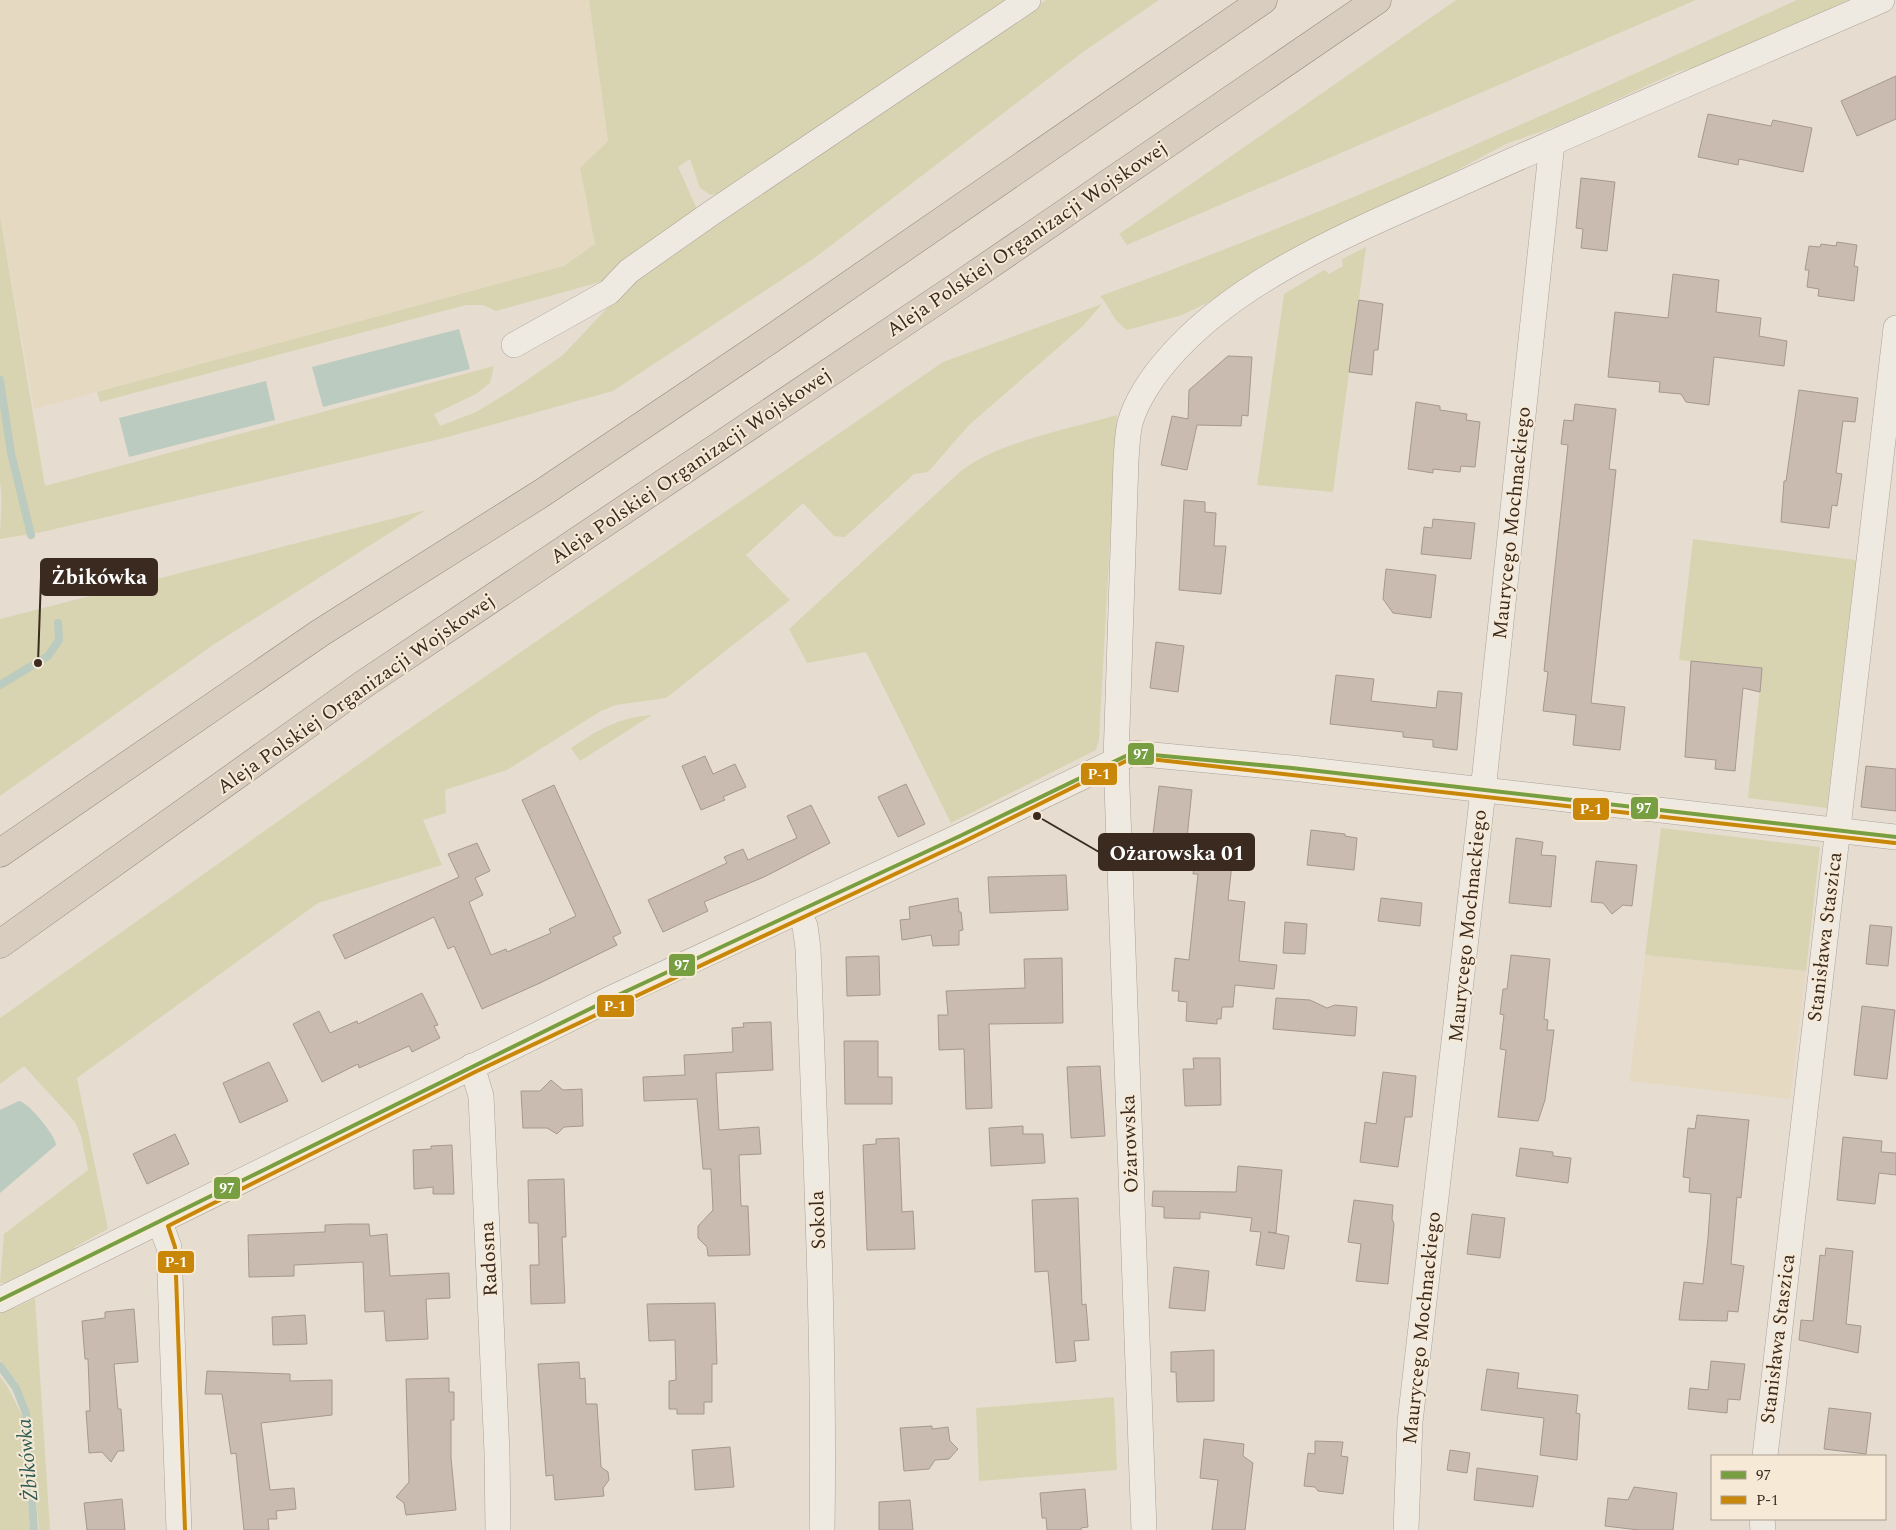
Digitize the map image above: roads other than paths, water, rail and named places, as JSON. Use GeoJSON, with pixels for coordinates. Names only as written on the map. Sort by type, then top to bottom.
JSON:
{"type":"FeatureCollection","features":[{"type":"Feature","properties":{"kind":"highway"},"geometry":{"type":"LineString","coordinates":[[0,853],[320,633],[542,493],[747,355],[1262,0]]}},
{"type":"Feature","properties":{"kind":"highway","name":"Aleja Polskiej Organizacji Wojskowej"},"geometry":{"type":"LineString","coordinates":[[4,941],[364,684],[960,285],[1377,0]]}},
{"type":"Feature","properties":{"kind":"street"},"geometry":{"type":"LineString","coordinates":[[514,345],[609,292],[629,271],[710,214],[1028,0]]}},
{"type":"Feature","properties":{"kind":"street","name":"Ożarowska"},"geometry":{"type":"LineString","coordinates":[[1144,1530],[1116,759],[1126,460],[1130,423],[1151,382],[1167,360],[1197,330],[1253,286],[1321,247],[1552,143],[1882,0]]}},
{"type":"Feature","properties":{"kind":"street","name":"Maurycego Mochnackiego"},"geometry":{"type":"LineString","coordinates":[[1406,1530],[1410,1422],[1483,791],[1552,143]]}},
{"type":"Feature","properties":{"kind":"street","name":"Stanisława Staszica"},"geometry":{"type":"LineString","coordinates":[[1765,1455],[1896,328]]}},
{"type":"Feature","properties":{"kind":"street"},"geometry":{"type":"LineString","coordinates":[[8,1297],[472,1066],[1132,753],[1150,753],[1896,837]]}},
{"type":"Feature","properties":{"kind":"street","name":"Sokola"},"geometry":{"type":"LineString","coordinates":[[798,911],[807,937],[810,1006],[823,1407],[822,1530]]}},
{"type":"Feature","properties":{"kind":"street","name":"Radosna"},"geometry":{"type":"LineString","coordinates":[[472,1066],[481,1096],[497,1453],[498,1530]]}},
{"type":"Feature","properties":{"kind":"street"},"geometry":{"type":"LineString","coordinates":[[160,1223],[169,1246],[179,1530]]}},
{"type":"Feature","properties":{"kind":"waterway","name":"Żbikówka"},"geometry":{"type":"LineString","coordinates":[[0,380],[11,453],[31,535]]}},
{"type":"Feature","properties":{"kind":"waterway","name":"Żbikówka"},"geometry":{"type":"LineString","coordinates":[[0,685],[48,656],[59,640],[58,623]]}},
{"type":"Feature","properties":{"kind":"waterway","name":"Żbikówka"},"geometry":{"type":"LineString","coordinates":[[0,1366],[16,1388],[26,1413],[34,1530]]}},
{"type":"Feature","properties":{"kind":"place","name":"Żbikówka"},"geometry":{"type":"Point","coordinates":[38,663]}},
{"type":"Feature","properties":{"kind":"place","name":"Ożarowska 01"},"geometry":{"type":"Point","coordinates":[1037,816]}}]}
